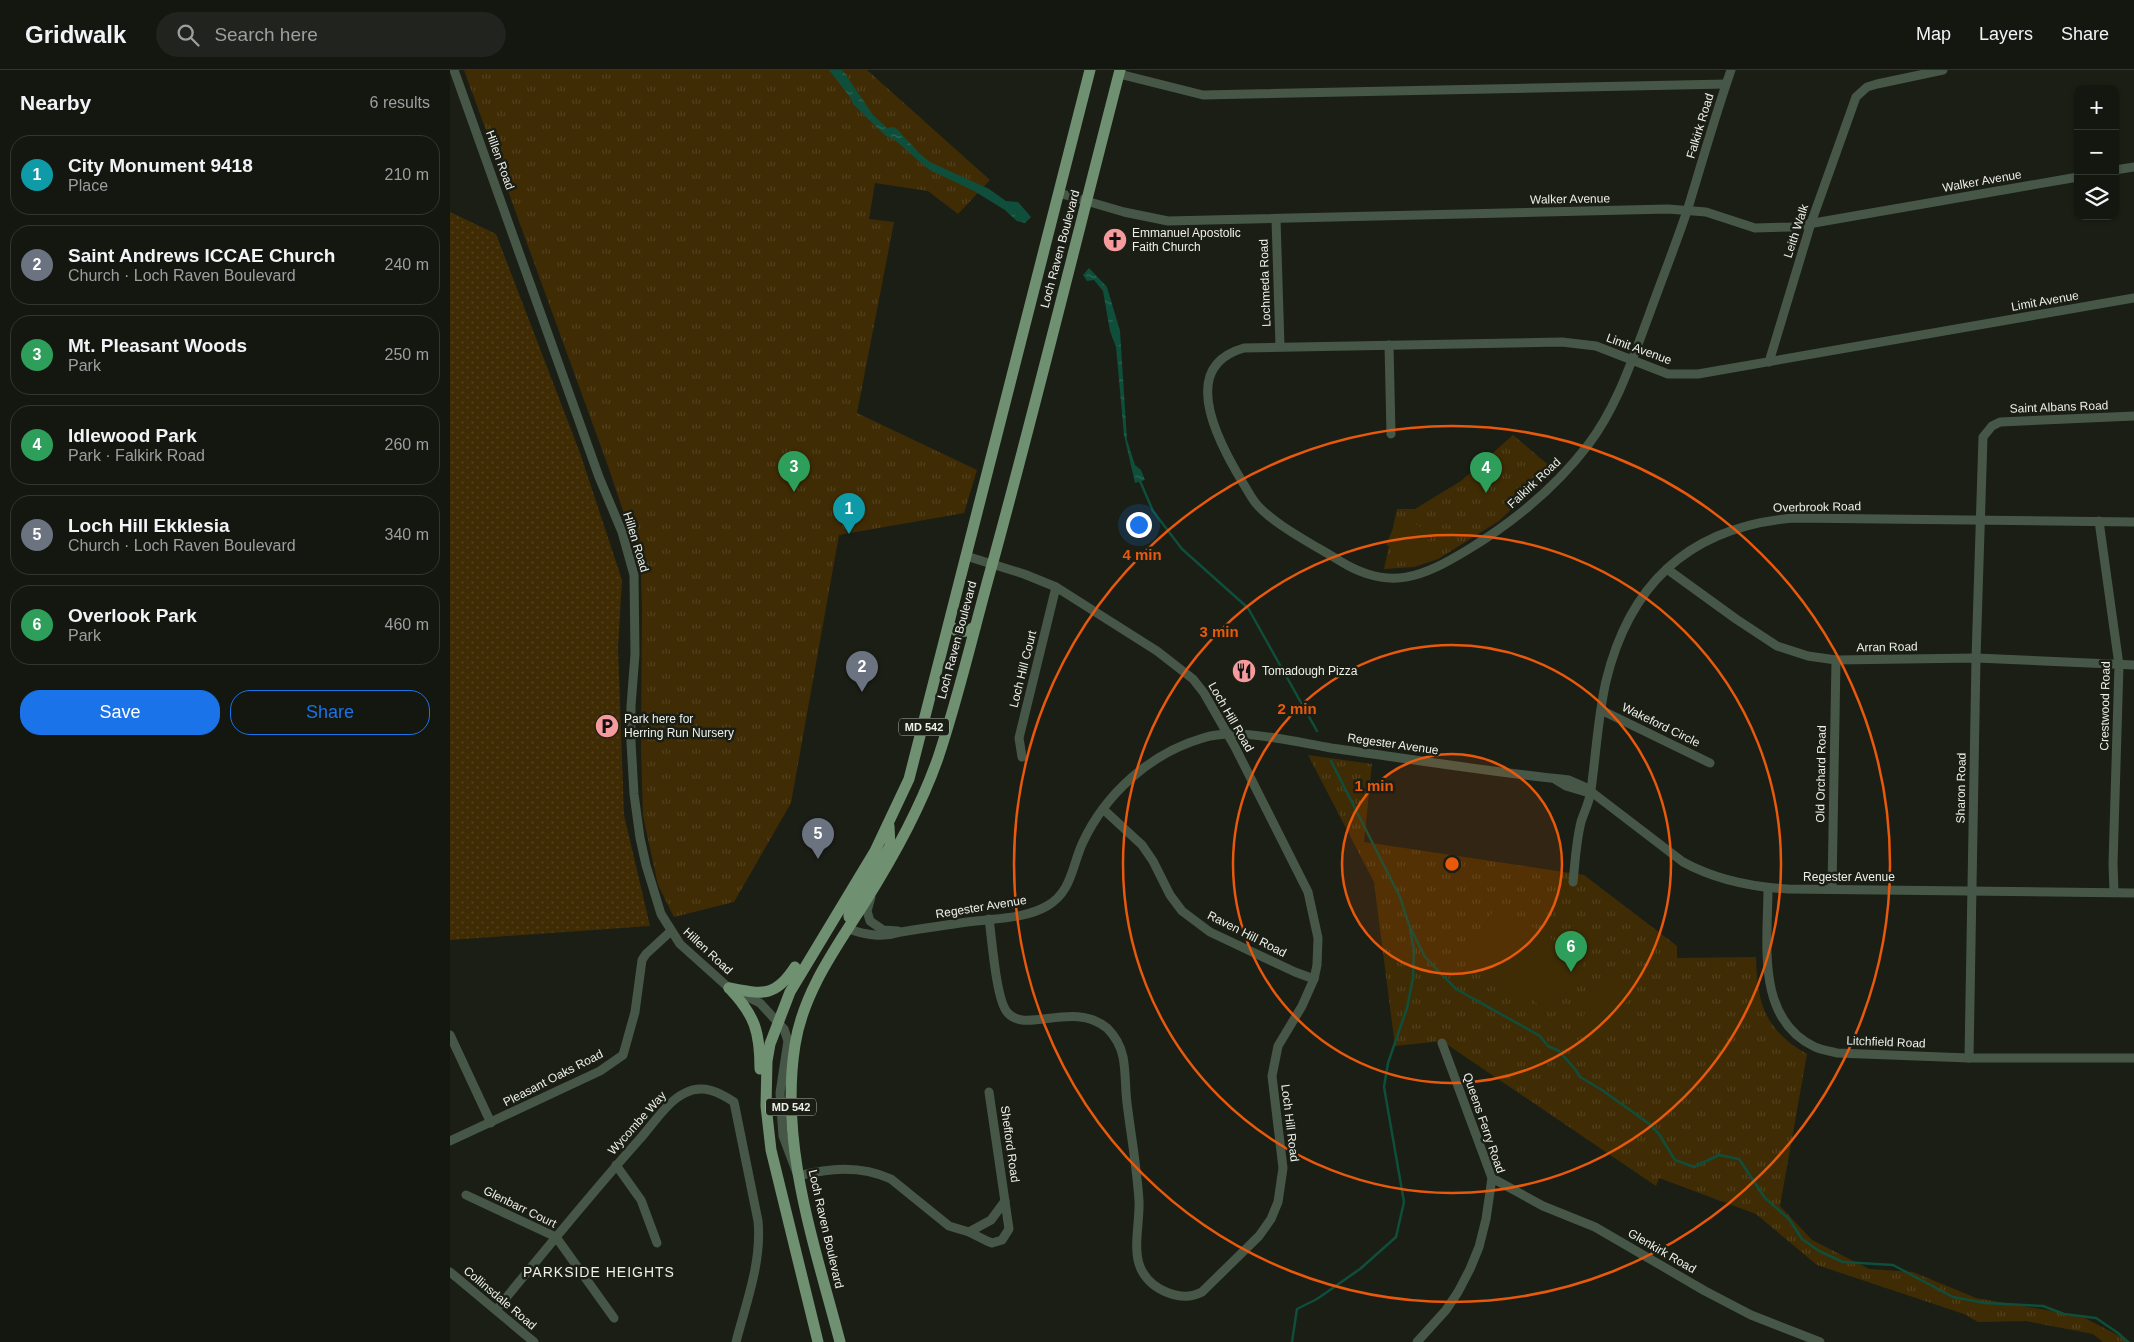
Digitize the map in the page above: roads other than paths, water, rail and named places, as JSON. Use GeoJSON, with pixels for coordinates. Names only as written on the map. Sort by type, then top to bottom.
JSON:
{"type":"FeatureCollection","features":[{"type":"Feature","properties":{"kind":"main road","name":"Loch Raven Boulevard"},"geometry":{"type":"LineString","coordinates":[[818,1342],[776,1174],[768,1130],[766,1106],[767,1061],[778,1020],[790,992],[889,826],[909,780],[1090,70]]}},
{"type":"Feature","properties":{"kind":"main road","name":"Loch Raven Boulevard"},"geometry":{"type":"LineString","coordinates":[[840,1342],[798,1176],[791,1094],[795,1042],[801,1019],[815,984],[905,836],[937,759],[1004,520],[1120,72]]}},
{"type":"Feature","properties":{"kind":"main road"},"geometry":{"type":"LineString","coordinates":[[949,624],[958,632],[967,631],[975,626]]}},
{"type":"Feature","properties":{"kind":"main road"},"geometry":{"type":"LineString","coordinates":[[848,929],[849,913],[890,846],[889,826]]}},
{"type":"Feature","properties":{"kind":"main road"},"geometry":{"type":"LineString","coordinates":[[729,988],[756,993],[767,993],[775,990],[786,982],[810,945],[832,924]]}},
{"type":"Feature","properties":{"kind":"main road"},"geometry":{"type":"LineString","coordinates":[[729,988],[749,1010],[755,1025],[760,1050],[760,1074],[766,1106]]}},
{"type":"Feature","properties":{"kind":"street","name":"Hillen Road"},"geometry":{"type":"LineString","coordinates":[[454,70],[599,477],[616,515],[632,564],[636,612],[631,706],[634,794],[646,865],[661,914],[680,944],[729,988],[760,1003],[778,1020]]}},
{"type":"Feature","properties":{"kind":"street","name":"Falkirk Road"},"geometry":{"type":"LineString","coordinates":[[1207,383],[1207,398],[1232,466],[1256,504],[1271,518],[1366,575],[1391,580],[1410,577],[1438,568],[1508,524],[1540,498],[1567,471],[1589,444],[1616,399],[1687,210],[1731,70]]}},
{"type":"Feature","properties":{"kind":"street","name":"Leith Walk"},"geometry":{"type":"LineString","coordinates":[[1769,362],[1811,223],[1856,97],[1867,87],[1943,70]]}},
{"type":"Feature","properties":{"kind":"street"},"geometry":{"type":"LineString","coordinates":[[1120,72],[1203,95],[1726,84]]}},
{"type":"Feature","properties":{"kind":"street"},"geometry":{"type":"LineString","coordinates":[[2119,169],[2134,167]]}},
{"type":"Feature","properties":{"kind":"street","name":"Walker Avenue"},"geometry":{"type":"LineString","coordinates":[[1058,193],[1086,202],[1168,221],[1668,209],[1714,214],[1755,228],[1791,228],[2074,178]]}},
{"type":"Feature","properties":{"kind":"street","name":"Lochmeda Road"},"geometry":{"type":"LineString","coordinates":[[1276,219],[1280,346]]}},
{"type":"Feature","properties":{"kind":"street","name":"Limit Avenue"},"geometry":{"type":"LineString","coordinates":[[1207,383],[1211,372],[1217,364],[1233,351],[1244,348],[1280,346],[1562,342],[1596,346],[1668,374],[1698,374],[2134,298]]}},
{"type":"Feature","properties":{"kind":"street"},"geometry":{"type":"LineString","coordinates":[[1389,345],[1391,434]]}},
{"type":"Feature","properties":{"kind":"street","name":"Saint Albans Road"},"geometry":{"type":"LineString","coordinates":[[1980,519],[1982,443],[1985,432],[1992,426],[2011,421],[2134,416]]}},
{"type":"Feature","properties":{"kind":"street","name":"Overbrook Road"},"geometry":{"type":"LineString","coordinates":[[1573,882],[1581,824],[1591,793],[1601,710],[1608,675],[1620,638],[1641,600],[1667,569],[1696,546],[1737,529],[1766,520],[1819,518],[2134,522]]}},
{"type":"Feature","properties":{"kind":"street","name":"Sharon Road"},"geometry":{"type":"LineString","coordinates":[[1969,1058],[1980,519]]}},
{"type":"Feature","properties":{"kind":"street","name":"Crestwood Road"},"geometry":{"type":"LineString","coordinates":[[2099,521],[2119,665],[2113,864],[2114,892]]}},
{"type":"Feature","properties":{"kind":"street","name":"Loch Hill Road"},"geometry":{"type":"LineString","coordinates":[[966,556],[1056,587],[1157,651],[1183,670],[1199,686],[1229,736],[1290,852],[1308,892],[1318,938],[1319,953],[1314,979],[1302,1006],[1278,1046],[1273,1064],[1272,1085],[1283,1168],[1275,1209],[1259,1236],[1211,1284],[1196,1295],[1182,1296],[1155,1285],[1144,1273],[1139,1261],[1138,1194],[1126,1100],[1124,1059],[1118,1044],[1105,1027],[1090,1018],[1067,1016],[1022,1021],[1008,1015],[1000,992],[989,920]]}},
{"type":"Feature","properties":{"kind":"street","name":"Arran Road"},"geometry":{"type":"LineString","coordinates":[[1667,569],[1777,646],[1799,654],[1836,660],[1976,658],[2134,665]]}},
{"type":"Feature","properties":{"kind":"street","name":"Loch Hill Court"},"geometry":{"type":"LineString","coordinates":[[1022,757],[1019,738],[1056,587]]}},
{"type":"Feature","properties":{"kind":"street","name":"Old Orchard Road"},"geometry":{"type":"LineString","coordinates":[[1832,888],[1836,660]]}},
{"type":"Feature","properties":{"kind":"street","name":"Wakeford Circle"},"geometry":{"type":"LineString","coordinates":[[1601,710],[1710,763]]}},
{"type":"Feature","properties":{"kind":"street","name":"Regester Avenue"},"geometry":{"type":"LineString","coordinates":[[848,929],[882,937],[901,932],[1025,915],[1038,911],[1059,897],[1067,887],[1082,844],[1091,826],[1103,808],[1144,766],[1165,754],[1202,738],[1220,734],[1262,737],[1569,780],[1585,787],[1671,854],[1696,869],[1741,884],[1768,888],[2134,893]]}},
{"type":"Feature","properties":{"kind":"street","name":"Raven Hill Road"},"geometry":{"type":"LineString","coordinates":[[1103,808],[1142,845],[1153,860],[1170,895],[1188,916],[1210,932],[1314,979]]}},
{"type":"Feature","properties":{"kind":"street","name":"Regester Avenue"},"geometry":{"type":"LineString","coordinates":[[874,887],[867,911],[870,921],[883,930],[901,932]]}},
{"type":"Feature","properties":{"kind":"street","name":"Litchfield Road"},"geometry":{"type":"LineString","coordinates":[[1768,888],[1768,966],[1772,997],[1786,1024],[1798,1036],[1816,1048],[1837,1053],[1969,1058],[2134,1058]]}},
{"type":"Feature","properties":{"kind":"street","name":"Pleasant Oaks Road"},"geometry":{"type":"LineString","coordinates":[[450,1141],[600,1071],[623,1055],[635,1012],[642,960],[671,931]]}},
{"type":"Feature","properties":{"kind":"street"},"geometry":{"type":"LineString","coordinates":[[778,1020],[788,1040],[780,1093],[783,1136],[798,1176]]}},
{"type":"Feature","properties":{"kind":"street"},"geometry":{"type":"LineString","coordinates":[[450,1035],[491,1122]]}},
{"type":"Feature","properties":{"kind":"street","name":"Queens Ferry Road"},"geometry":{"type":"LineString","coordinates":[[1417,1342],[1446,1310],[1470,1269],[1479,1247],[1486,1219],[1492,1178],[1442,1042]]}},
{"type":"Feature","properties":{"kind":"street","name":"Wycombe Way"},"geometry":{"type":"LineString","coordinates":[[496,1310],[616,1166],[676,1098],[697,1089],[709,1089],[734,1102],[758,1221],[760,1241],[757,1261],[736,1342]]}},
{"type":"Feature","properties":{"kind":"street","name":"Shefford Road"},"geometry":{"type":"LineString","coordinates":[[798,1176],[824,1169],[879,1174],[891,1179],[949,1226],[970,1232],[987,1242],[1002,1240],[1009,1229],[989,1092]]}},
{"type":"Feature","properties":{"kind":"street"},"geometry":{"type":"LineString","coordinates":[[616,1166],[641,1200],[657,1243]]}},
{"type":"Feature","properties":{"kind":"street","name":"Glenkirk Road"},"geometry":{"type":"LineString","coordinates":[[1492,1178],[1543,1206],[1595,1227],[1704,1291],[1752,1315],[1820,1342]]}},
{"type":"Feature","properties":{"kind":"street","name":"Glenbarr Court"},"geometry":{"type":"LineString","coordinates":[[466,1195],[556,1237],[614,1318]]}},
{"type":"Feature","properties":{"kind":"street","name":"Shefford Road"},"geometry":{"type":"LineString","coordinates":[[970,1232],[992,1220],[1005,1201]]}},
{"type":"Feature","properties":{"kind":"street","name":"Collinsdale Road"},"geometry":{"type":"LineString","coordinates":[[450,1272],[534,1342]]}},
{"type":"Feature","properties":{"kind":"water"},"geometry":{"type":"Polygon","coordinates":[[[829,70],[842,70],[873,115],[887,128],[894,127],[897,129],[930,162],[989,189],[1006,201],[1018,202],[1031,217],[1025,223],[1017,221],[1005,210],[974,191],[928,169],[895,140],[886,136],[853,104],[850,97],[829,70]]]}},
{"type":"Feature","properties":{"kind":"water"},"geometry":{"type":"Polygon","coordinates":[[[1089,268],[1107,287],[1120,331],[1127,440],[1135,465],[1141,470],[1145,480],[1135,483],[1124,435],[1116,347],[1110,331],[1103,291],[1094,280],[1087,281],[1083,275],[1089,268]]]}},
{"type":"Feature","properties":{"kind":"waterway"},"geometry":{"type":"LineString","coordinates":[[1140,481],[1153,511],[1182,549],[1248,608],[1317,731]]}},
{"type":"Feature","properties":{"kind":"waterway"},"geometry":{"type":"LineString","coordinates":[[1331,761],[1400,897],[1409,925],[1425,957],[1456,989],[1540,1036],[1548,1046],[1559,1051],[1580,1077],[1602,1090],[1648,1123],[1659,1134],[1675,1160],[1694,1167],[1719,1155],[1739,1159],[1765,1198],[1789,1219],[1802,1239],[1819,1251],[1843,1262],[1893,1265],[1953,1297],[1985,1303],[2043,1306],[2064,1314],[2096,1318],[2128,1342]]}},
{"type":"Feature","properties":{"kind":"waterway"},"geometry":{"type":"LineString","coordinates":[[1292,1342],[1297,1309],[1317,1299],[1360,1269],[1396,1237],[1404,1202],[1384,1087],[1388,1063],[1407,1008],[1413,978],[1414,950],[1410,929]]}},
{"type":"Feature","properties":{"kind":"place","name":"Emmanuel Apostolic Faith Church"},"geometry":{"type":"Point","coordinates":[1115,240]}},
{"type":"Feature","properties":{"kind":"place","name":"Mt. Pleasant Woods"},"geometry":{"type":"Point","coordinates":[794,492]}},
{"type":"Feature","properties":{"kind":"place","name":"Idlewood Park"},"geometry":{"type":"Point","coordinates":[1486,493]}},
{"type":"Feature","properties":{"kind":"place","name":"City Monument 9418"},"geometry":{"type":"Point","coordinates":[849,534]}},
{"type":"Feature","properties":{"kind":"place","name":"Tomadough Pizza"},"geometry":{"type":"Point","coordinates":[1244,671]}},
{"type":"Feature","properties":{"kind":"place","name":"Saint Andrews ICCAE Church"},"geometry":{"type":"Point","coordinates":[862,692]}},
{"type":"Feature","properties":{"kind":"place","name":"Park here for Herring Run Nursery"},"geometry":{"type":"Point","coordinates":[607,726]}},
{"type":"Feature","properties":{"kind":"place","name":"Loch Hill Ekklesia"},"geometry":{"type":"Point","coordinates":[818,859]}},
{"type":"Feature","properties":{"kind":"place","name":"Overlook Park"},"geometry":{"type":"Point","coordinates":[1571,972]}},
{"type":"Feature","properties":{"kind":"district","name":"PARKSIDE HEIGHTS"},"geometry":{"type":"Point","coordinates":[599,1272]}}]}
